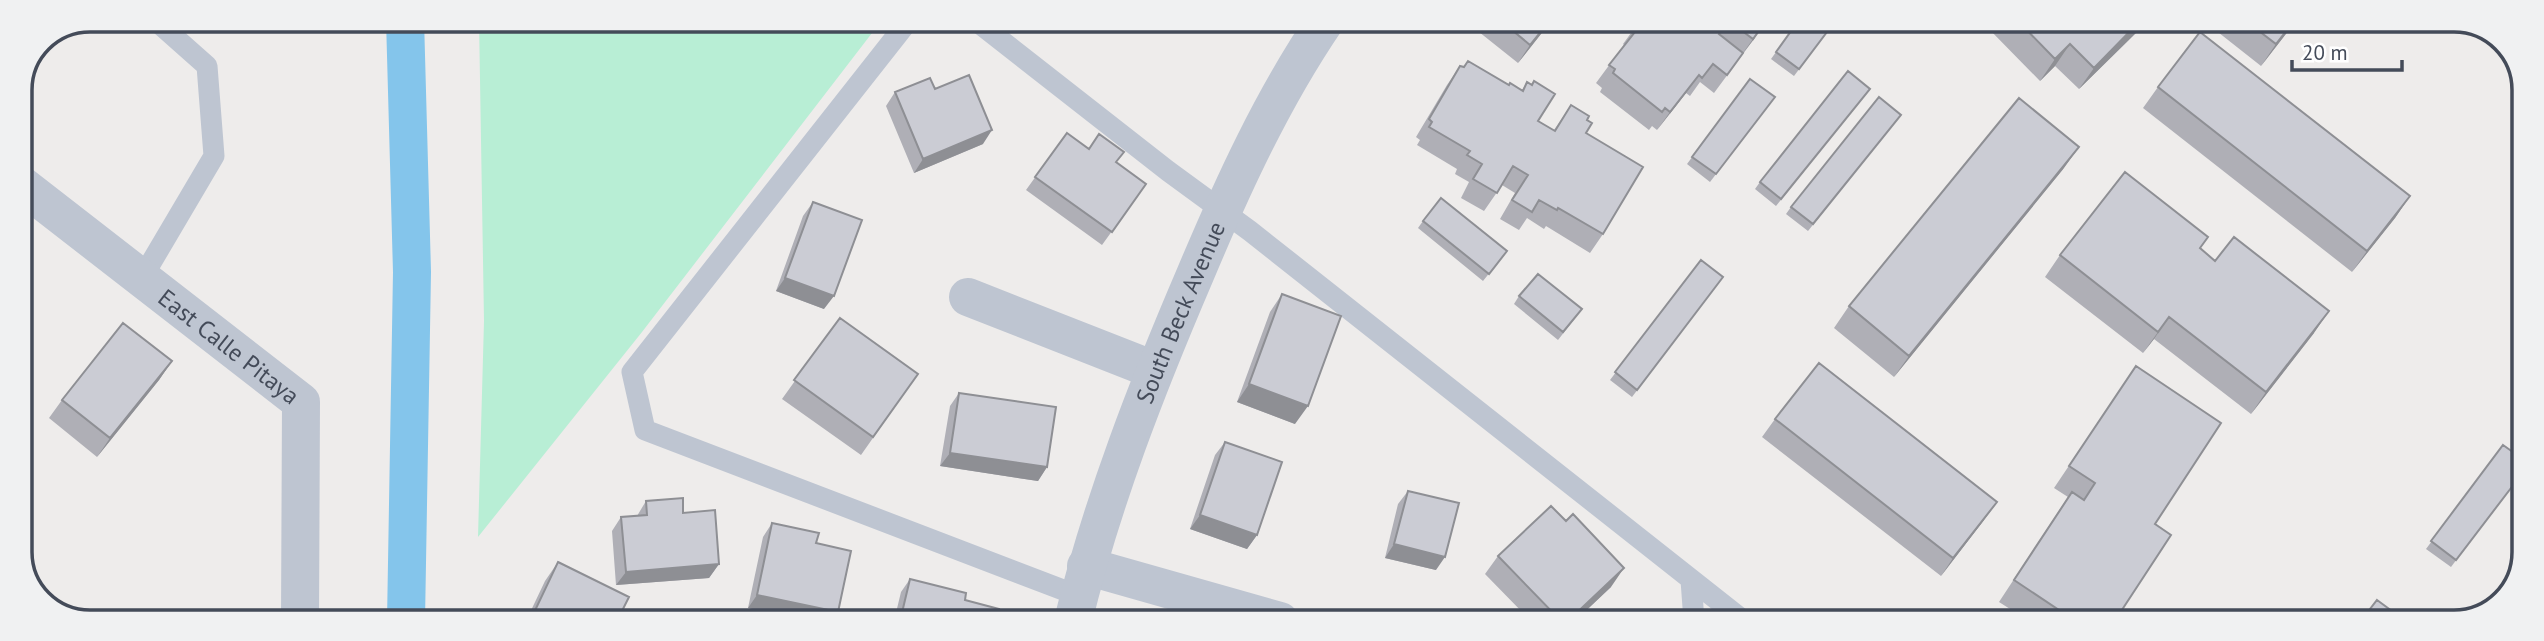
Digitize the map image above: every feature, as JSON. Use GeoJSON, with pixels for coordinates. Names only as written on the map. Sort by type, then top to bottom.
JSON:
{"type":"FeatureCollection","features":[{"type":"Feature","properties":{"kind":"street","name":"South Beck Avenue"},"geometry":{"type":"LineString","coordinates":[[1079,594],[1154,370],[1254,144],[1318,32]]}},
{"type":"Feature","properties":{"kind":"street","name":"East Calle Pitaya"},"geometry":{"type":"LineString","coordinates":[[32,193],[300,402],[300,610]]}},
{"type":"Feature","properties":{"kind":"street"},"geometry":{"type":"LineString","coordinates":[[968,297],[1154,370]]}},
{"type":"Feature","properties":{"kind":"street"},"geometry":{"type":"LineString","coordinates":[[1079,594],[1198,610]]}},
{"type":"Feature","properties":{"kind":"lane"},"geometry":{"type":"LineString","coordinates":[[142,278],[214,156],[207,66],[169,32]]}},
{"type":"Feature","properties":{"kind":"lane"},"geometry":{"type":"LineString","coordinates":[[900,32],[632,372],[645,430],[1079,594]]}},
{"type":"Feature","properties":{"kind":"lane"},"geometry":{"type":"LineString","coordinates":[[990,32],[1168,171],[1223,210],[1730,610]]}},
{"type":"Feature","properties":{"kind":"lane"},"geometry":{"type":"LineString","coordinates":[[1691,580],[1693,610]]}},
{"type":"Feature","properties":{"kind":"green space"},"geometry":{"type":"Polygon","coordinates":[[[479,32],[873,32],[642,332],[478,537],[484,321],[479,32]]]}},
{"type":"Feature","properties":{"kind":"building"},"geometry":{"type":"Polygon","coordinates":[[[1514,32],[1540,32],[1530,45],[1514,32]]]}},
{"type":"Feature","properties":{"kind":"building"},"geometry":{"type":"Polygon","coordinates":[[[1635,32],[1721,32],[1719,34],[1743,53],[1727,75],[1713,64],[1702,78],[1699,75],[1670,112],[1665,108],[1662,112],[1613,73],[1615,69],[1609,65],[1635,32]]]}},
{"type":"Feature","properties":{"kind":"building"},"geometry":{"type":"Polygon","coordinates":[[[1744,32],[1758,32],[1753,39],[1744,32]]]}},
{"type":"Feature","properties":{"kind":"building"},"geometry":{"type":"Polygon","coordinates":[[[1790,32],[1827,32],[1799,69],[1776,52],[1790,32]]]}},
{"type":"Feature","properties":{"kind":"building"},"geometry":{"type":"Polygon","coordinates":[[[2029,32],[2129,32],[2094,68],[2070,44],[2055,59],[2029,32]]]}},
{"type":"Feature","properties":{"kind":"building"},"geometry":{"type":"Polygon","coordinates":[[[2200,32],[2410,196],[2367,251],[2158,87],[2200,32]]]}},
{"type":"Feature","properties":{"kind":"building"},"geometry":{"type":"Polygon","coordinates":[[[2260,32],[2285,32],[2276,44],[2260,32]]]}},
{"type":"Feature","properties":{"kind":"building"},"geometry":{"type":"Polygon","coordinates":[[[1468,61],[1523,91],[1527,82],[1532,85],[1534,81],[1555,94],[1538,121],[1555,131],[1571,105],[1589,116],[1587,120],[1592,123],[1586,133],[1643,167],[1603,234],[1539,200],[1532,212],[1512,200],[1528,175],[1513,166],[1497,193],[1473,179],[1482,164],[1467,155],[1470,151],[1429,127],[1432,122],[1429,119],[1460,66],[1464,67],[1468,61]]]}},
{"type":"Feature","properties":{"kind":"building"},"geometry":{"type":"Polygon","coordinates":[[[1848,71],[1870,89],[1781,199],[1760,182],[1848,71]]]}},
{"type":"Feature","properties":{"kind":"building"},"geometry":{"type":"Polygon","coordinates":[[[969,75],[992,130],[923,159],[895,92],[930,78],[935,89],[969,75]]]}},
{"type":"Feature","properties":{"kind":"building"},"geometry":{"type":"Polygon","coordinates":[[[1750,79],[1775,97],[1716,174],[1692,157],[1750,79]]]}},
{"type":"Feature","properties":{"kind":"building"},"geometry":{"type":"Polygon","coordinates":[[[1879,97],[1901,115],[1813,224],[1791,207],[1879,97]]]}},
{"type":"Feature","properties":{"kind":"building"},"geometry":{"type":"Polygon","coordinates":[[[2019,98],[2079,147],[1909,356],[1849,306],[2019,98]]]}},
{"type":"Feature","properties":{"kind":"building"},"geometry":{"type":"Polygon","coordinates":[[[1067,133],[1089,149],[1099,134],[1124,152],[1116,162],[1146,184],[1112,232],[1035,177],[1067,133]]]}},
{"type":"Feature","properties":{"kind":"building"},"geometry":{"type":"Polygon","coordinates":[[[2125,172],[2208,237],[2200,248],[2215,261],[2234,237],[2329,311],[2266,392],[2169,317],[2158,332],[2060,255],[2125,172]]]}},
{"type":"Feature","properties":{"kind":"building"},"geometry":{"type":"Polygon","coordinates":[[[1441,198],[1507,251],[1489,274],[1423,221],[1441,198]]]}},
{"type":"Feature","properties":{"kind":"building"},"geometry":{"type":"Polygon","coordinates":[[[813,202],[862,220],[834,296],[785,278],[813,202]]]}},
{"type":"Feature","properties":{"kind":"building"},"geometry":{"type":"Polygon","coordinates":[[[1701,260],[1723,277],[1637,390],[1615,372],[1701,260]]]}},
{"type":"Feature","properties":{"kind":"building"},"geometry":{"type":"Polygon","coordinates":[[[1538,274],[1582,309],[1563,332],[1519,296],[1538,274]]]}},
{"type":"Feature","properties":{"kind":"building"},"geometry":{"type":"Polygon","coordinates":[[[1282,294],[1341,316],[1308,406],[1249,384],[1282,294]]]}},
{"type":"Feature","properties":{"kind":"building"},"geometry":{"type":"Polygon","coordinates":[[[840,318],[918,374],[873,437],[794,380],[840,318]]]}},
{"type":"Feature","properties":{"kind":"building"},"geometry":{"type":"Polygon","coordinates":[[[123,323],[172,361],[110,438],[62,400],[123,323]]]}},
{"type":"Feature","properties":{"kind":"building"},"geometry":{"type":"Polygon","coordinates":[[[1819,363],[1997,502],[1953,558],[1775,419],[1819,363]]]}},
{"type":"Feature","properties":{"kind":"building"},"geometry":{"type":"Polygon","coordinates":[[[2136,366],[2221,423],[2155,524],[2171,535],[2122,610],[2059,610],[2014,580],[2072,492],[2084,500],[2095,483],[2069,466],[2136,366]]]}},
{"type":"Feature","properties":{"kind":"building"},"geometry":{"type":"Polygon","coordinates":[[[959,393],[1056,407],[1047,467],[950,453],[959,393]]]}},
{"type":"Feature","properties":{"kind":"building"},"geometry":{"type":"Polygon","coordinates":[[[1225,442],[1282,462],[1257,535],[1200,515],[1225,442]]]}},
{"type":"Feature","properties":{"kind":"building"},"geometry":{"type":"Polygon","coordinates":[[[2503,445],[2512,451],[2512,487],[2456,560],[2431,541],[2503,445]]]}},
{"type":"Feature","properties":{"kind":"building"},"geometry":{"type":"Polygon","coordinates":[[[1408,491],[1459,503],[1445,557],[1394,544],[1408,491]]]}},
{"type":"Feature","properties":{"kind":"building"},"geometry":{"type":"Polygon","coordinates":[[[683,498],[683,513],[715,510],[719,564],[626,572],[621,517],[647,515],[646,501],[683,498]]]}},
{"type":"Feature","properties":{"kind":"building"},"geometry":{"type":"Polygon","coordinates":[[[1551,506],[1566,521],[1573,514],[1624,568],[1580,610],[1550,610],[1498,556],[1551,506]]]}},
{"type":"Feature","properties":{"kind":"building"},"geometry":{"type":"Polygon","coordinates":[[[772,523],[819,533],[816,543],[851,551],[838,610],[757,595],[772,523]]]}},
{"type":"Feature","properties":{"kind":"building"},"geometry":{"type":"Polygon","coordinates":[[[558,562],[629,597],[622,610],[535,610],[558,562]]]}},
{"type":"Feature","properties":{"kind":"building"},"geometry":{"type":"Polygon","coordinates":[[[910,579],[966,593],[965,600],[999,609],[999,610],[903,610],[910,579]]]}},
{"type":"Feature","properties":{"kind":"building"},"geometry":{"type":"Polygon","coordinates":[[[2377,600],[2391,610],[2369,610],[2377,600]]]}},
{"type":"Feature","properties":{"kind":"waterway"},"geometry":{"type":"LineString","coordinates":[[405,32],[412,272],[406,610]]}}]}
